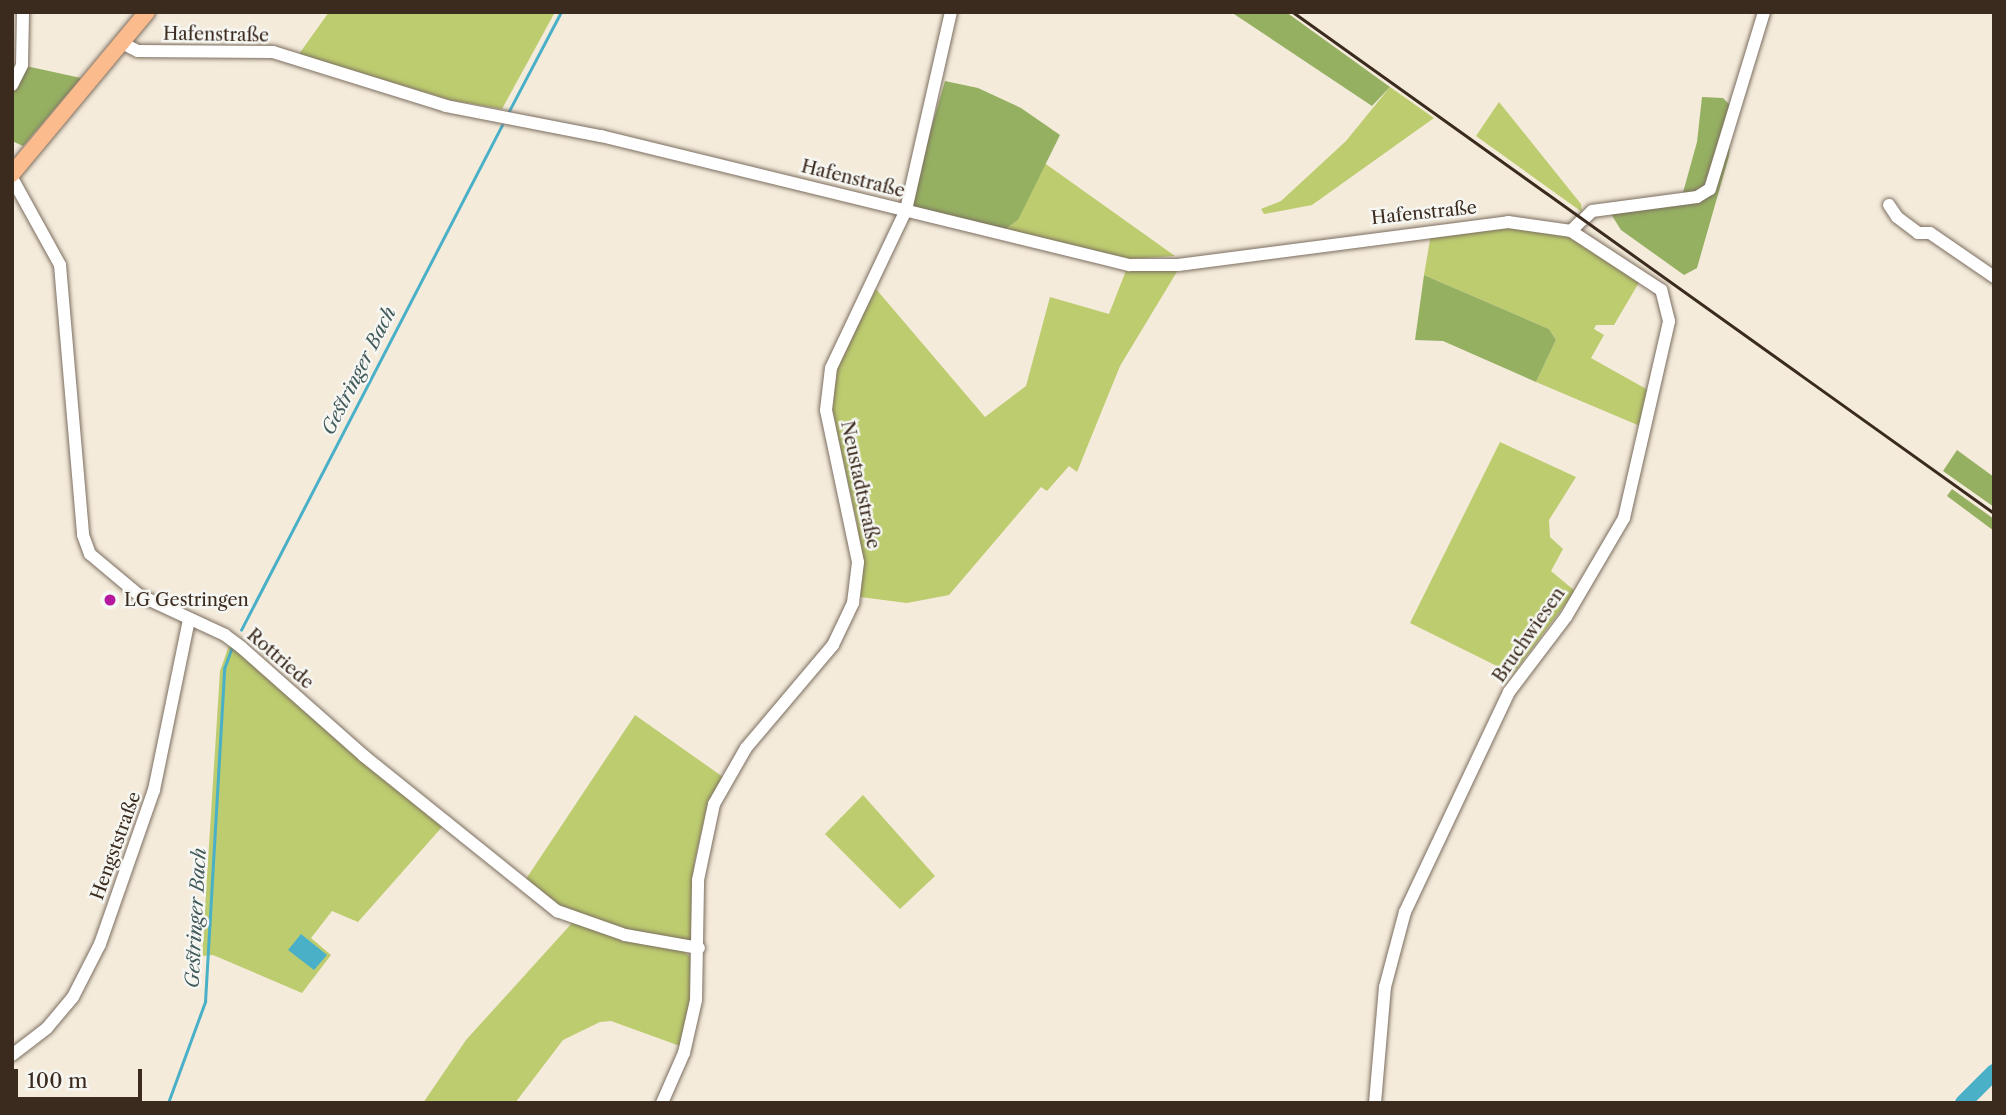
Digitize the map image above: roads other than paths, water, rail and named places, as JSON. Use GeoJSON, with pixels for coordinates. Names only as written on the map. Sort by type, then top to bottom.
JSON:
{"type":"FeatureCollection","features":[{"type":"Feature","properties":{"kind":"main road"},"geometry":{"type":"LineString","coordinates":[[12,176],[147,12]]}},
{"type":"Feature","properties":{"kind":"street"},"geometry":{"type":"LineString","coordinates":[[12,85],[22,65],[23,12]]}},
{"type":"Feature","properties":{"kind":"street","name":"Neustadtstraße"},"geometry":{"type":"LineString","coordinates":[[662,1103],[690,1033],[699,948],[698,880],[714,804],[747,748],[833,645],[853,603],[858,562],[827,410],[831,369],[906,210],[951,12]]}},
{"type":"Feature","properties":{"kind":"street"},"geometry":{"type":"LineString","coordinates":[[1571,230],[1592,211],[1697,197],[1710,189],[1764,12]]}},
{"type":"Feature","properties":{"kind":"street","name":"Hafenstraße"},"geometry":{"type":"LineString","coordinates":[[121,42],[138,51],[273,52],[446,106],[601,136],[1129,265],[1178,265],[1508,222],[1571,230]]}},
{"type":"Feature","properties":{"kind":"street","name":"Rottriede"},"geometry":{"type":"LineString","coordinates":[[12,176],[60,265],[83,534],[90,554],[139,595],[242,648],[364,756],[557,911],[625,935],[699,948]]}},
{"type":"Feature","properties":{"kind":"street"},"geometry":{"type":"LineString","coordinates":[[1889,205],[1896,217],[1918,233],[1930,233],[1994,277]]}},
{"type":"Feature","properties":{"kind":"street","name":"Bruchwiesen"},"geometry":{"type":"LineString","coordinates":[[1375,1103],[1385,988],[1405,912],[1509,692],[1566,617],[1624,518],[1669,321],[1661,290],[1571,230]]}},
{"type":"Feature","properties":{"kind":"street","name":"Hengststraße"},"geometry":{"type":"LineString","coordinates":[[12,1055],[47,1028],[73,997],[100,944],[154,790],[189,619]]}},
{"type":"Feature","properties":{"kind":"water"},"geometry":{"type":"Polygon","coordinates":[[[301,934],[327,955],[314,970],[288,950],[301,934]]]}},
{"type":"Feature","properties":{"kind":"waterway","name":"Gestringer Bach"},"geometry":{"type":"LineString","coordinates":[[509,111],[561,12]]}},
{"type":"Feature","properties":{"kind":"waterway","name":"Gestringer Bach"},"geometry":{"type":"LineString","coordinates":[[241,630],[502,125]]}},
{"type":"Feature","properties":{"kind":"waterway","name":"Gestringer Bach"},"geometry":{"type":"LineString","coordinates":[[168,1103],[205,1002],[224,669],[232,647]]}},
{"type":"Feature","properties":{"kind":"waterway"},"geometry":{"type":"LineString","coordinates":[[1963,1103],[1994,1072]]}},
{"type":"Feature","properties":{"kind":"railway"},"geometry":{"type":"LineString","coordinates":[[1293,12],[1994,513]]}},
{"type":"Feature","properties":{"kind":"place","name":"LG Gestringen"},"geometry":{"type":"Point","coordinates":[110,600]}}]}
